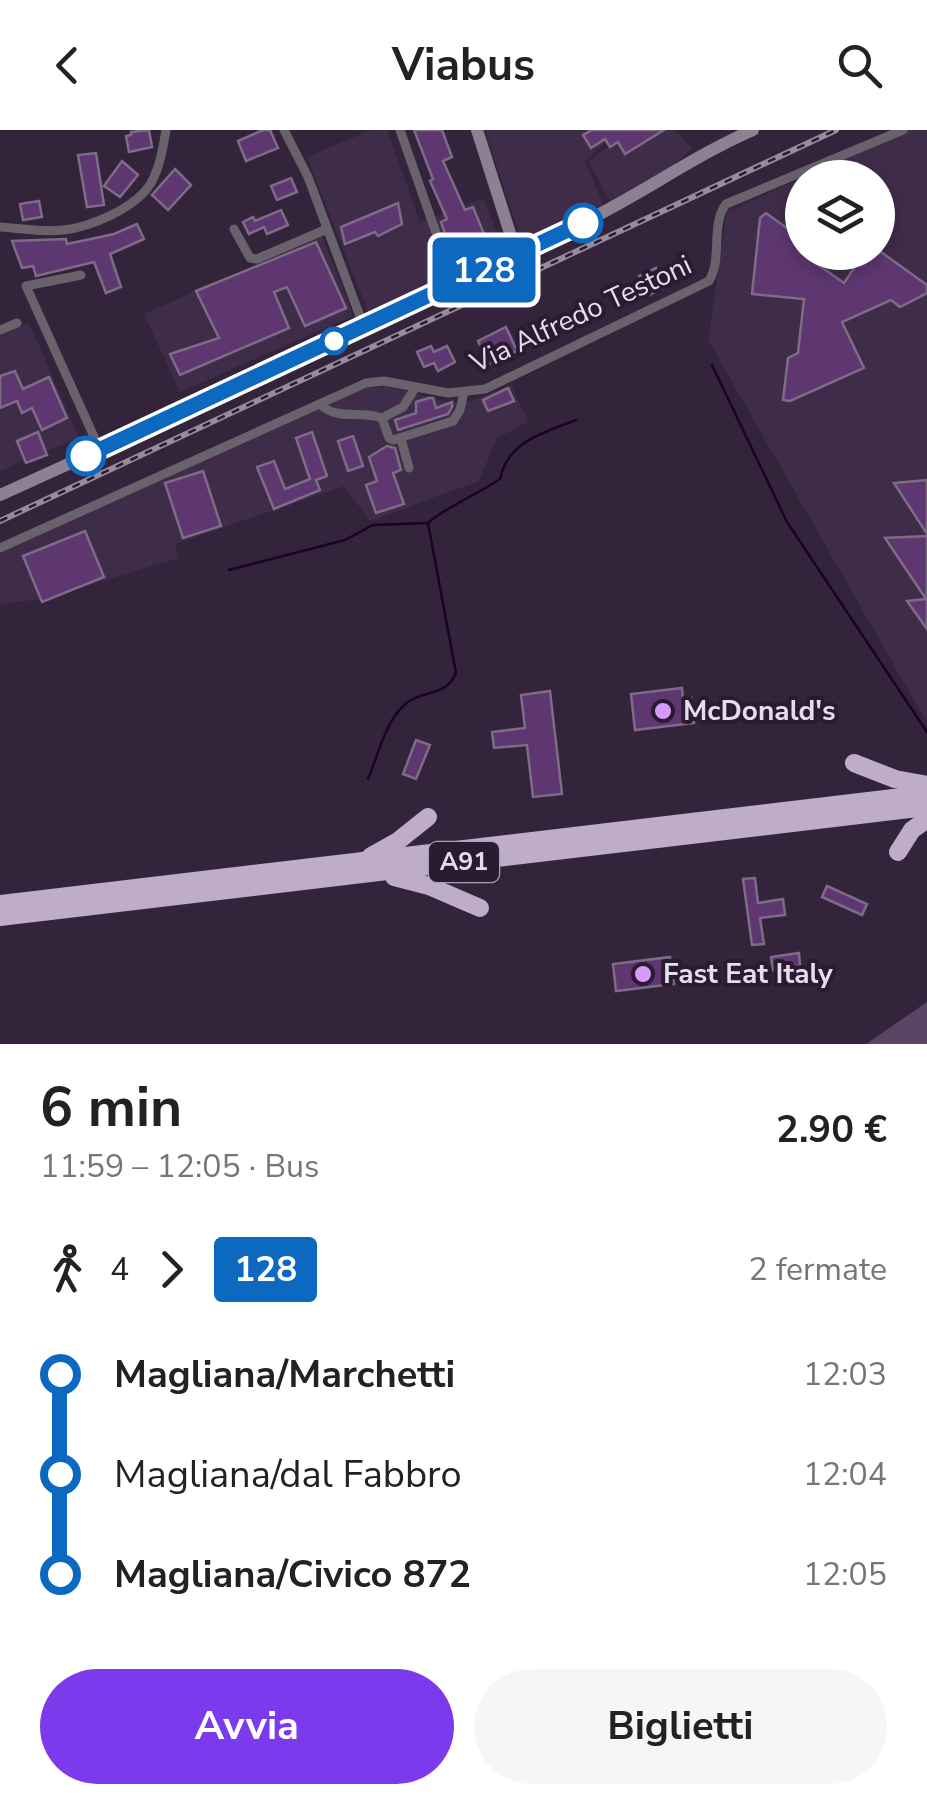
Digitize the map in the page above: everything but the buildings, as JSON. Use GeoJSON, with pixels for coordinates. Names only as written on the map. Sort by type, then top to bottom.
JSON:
{"type":"FeatureCollection","features":[{"type":"Feature","properties":{"kind":"highway"},"geometry":{"type":"LineString","coordinates":[[854,763],[927,786]]}},
{"type":"Feature","properties":{"kind":"highway","name":"A91"},"geometry":{"type":"LineString","coordinates":[[0,917],[927,794]]}},
{"type":"Feature","properties":{"kind":"highway","name":"A91"},"geometry":{"type":"LineString","coordinates":[[0,904],[927,807]]}},
{"type":"Feature","properties":{"kind":"highway"},"geometry":{"type":"LineString","coordinates":[[358,868],[428,817]]}},
{"type":"Feature","properties":{"kind":"highway"},"geometry":{"type":"LineString","coordinates":[[898,852],[912,830],[927,819]]}},
{"type":"Feature","properties":{"kind":"highway"},"geometry":{"type":"LineString","coordinates":[[358,868],[409,879],[480,908]]}},
{"type":"Feature","properties":{"kind":"main road"},"geometry":{"type":"LineString","coordinates":[[477,130],[517,255]]}},
{"type":"Feature","properties":{"kind":"main road"},"geometry":{"type":"LineString","coordinates":[[0,495],[517,255],[613,208],[754,130]]}},
{"type":"Feature","properties":{"kind":"street"},"geometry":{"type":"LineString","coordinates":[[0,227],[60,231],[96,224],[120,210],[150,186],[166,130]]}},
{"type":"Feature","properties":{"kind":"street"},"geometry":{"type":"LineString","coordinates":[[284,130],[308,177],[364,327]]}},
{"type":"Feature","properties":{"kind":"street"},"geometry":{"type":"LineString","coordinates":[[400,130],[454,284]]}},
{"type":"Feature","properties":{"kind":"street","name":"Via Alfredo Testoni"},"geometry":{"type":"LineString","coordinates":[[0,548],[375,381],[464,392],[493,386],[709,281],[717,262],[723,206],[902,130]]}},
{"type":"Feature","properties":{"kind":"street"},"geometry":{"type":"LineString","coordinates":[[234,230],[250,258],[257,258],[327,229]]}},
{"type":"Feature","properties":{"kind":"street"},"geometry":{"type":"LineString","coordinates":[[80,275],[26,286],[100,450]]}},
{"type":"Feature","properties":{"kind":"street"},"geometry":{"type":"LineString","coordinates":[[0,330],[17,323]]}},
{"type":"Feature","properties":{"kind":"street"},"geometry":{"type":"LineString","coordinates":[[320,404],[334,414],[365,412],[382,418],[403,407],[414,388]]}},
{"type":"Feature","properties":{"kind":"street"},"geometry":{"type":"LineString","coordinates":[[382,418],[389,438],[401,439],[453,421],[464,392]]}},
{"type":"Feature","properties":{"kind":"street"},"geometry":{"type":"LineString","coordinates":[[401,439],[409,468]]}},
{"type":"Feature","properties":{"kind":"shaded area"},"geometry":{"type":"Polygon","coordinates":[[[371,130],[387,130],[420,222],[483,198],[504,250],[369,314],[307,157],[371,130]]]}},
{"type":"Feature","properties":{"kind":"shaded area"},"geometry":{"type":"Polygon","coordinates":[[[485,130],[618,130],[585,161],[603,204],[522,242],[485,130]]]}},
{"type":"Feature","properties":{"kind":"shaded area"},"geometry":{"type":"Polygon","coordinates":[[[634,130],[675,130],[692,149],[665,172],[611,203],[589,163],[634,130]]]}},
{"type":"Feature","properties":{"kind":"shaded area"},"geometry":{"type":"Polygon","coordinates":[[[905,130],[927,130],[927,723],[708,340],[727,212],[785,185],[785,270],[895,270],[895,160],[840,160],[905,130]]]}},
{"type":"Feature","properties":{"kind":"shaded area"},"geometry":{"type":"Polygon","coordinates":[[[322,235],[353,316],[180,392],[144,314],[322,235]]]}},
{"type":"Feature","properties":{"kind":"shaded area"},"geometry":{"type":"Polygon","coordinates":[[[29,323],[79,437],[0,471],[0,335],[29,323]]]}},
{"type":"Feature","properties":{"kind":"shaded area"},"geometry":{"type":"Polygon","coordinates":[[[511,385],[528,422],[497,438],[479,481],[370,521],[344,486],[175,544],[179,558],[42,599],[0,604],[0,552],[366,388],[387,386],[451,403],[469,402],[511,385]]]}},
{"type":"Feature","properties":{"kind":"shaded area"},"geometry":{"type":"Polygon","coordinates":[[[927,1002],[927,1044],[866,1044],[927,1002]]]}},
{"type":"Feature","properties":{"kind":"waterway"},"geometry":{"type":"LineString","coordinates":[[712,365],[787,522],[927,732]]}},
{"type":"Feature","properties":{"kind":"waterway"},"geometry":{"type":"LineString","coordinates":[[429,522],[500,479],[511,456],[529,440],[576,420]]}},
{"type":"Feature","properties":{"kind":"waterway"},"geometry":{"type":"LineString","coordinates":[[229,570],[345,540],[373,525],[428,523],[456,673],[446,686],[417,697],[397,713],[368,779]]}},
{"type":"Feature","properties":{"kind":"railway"},"geometry":{"type":"LineString","coordinates":[[0,521],[836,130]]}},
{"type":"Feature","properties":{"kind":"bus line","name":"128"},"geometry":{"type":"LineString","coordinates":[[86,456],[583,223]]}},
{"type":"Feature","properties":{"kind":"place","name":"McDonald's"},"geometry":{"type":"Point","coordinates":[663,711]}},
{"type":"Feature","properties":{"kind":"place","name":"Fast Eat Italy"},"geometry":{"type":"Point","coordinates":[643,974]}}]}
